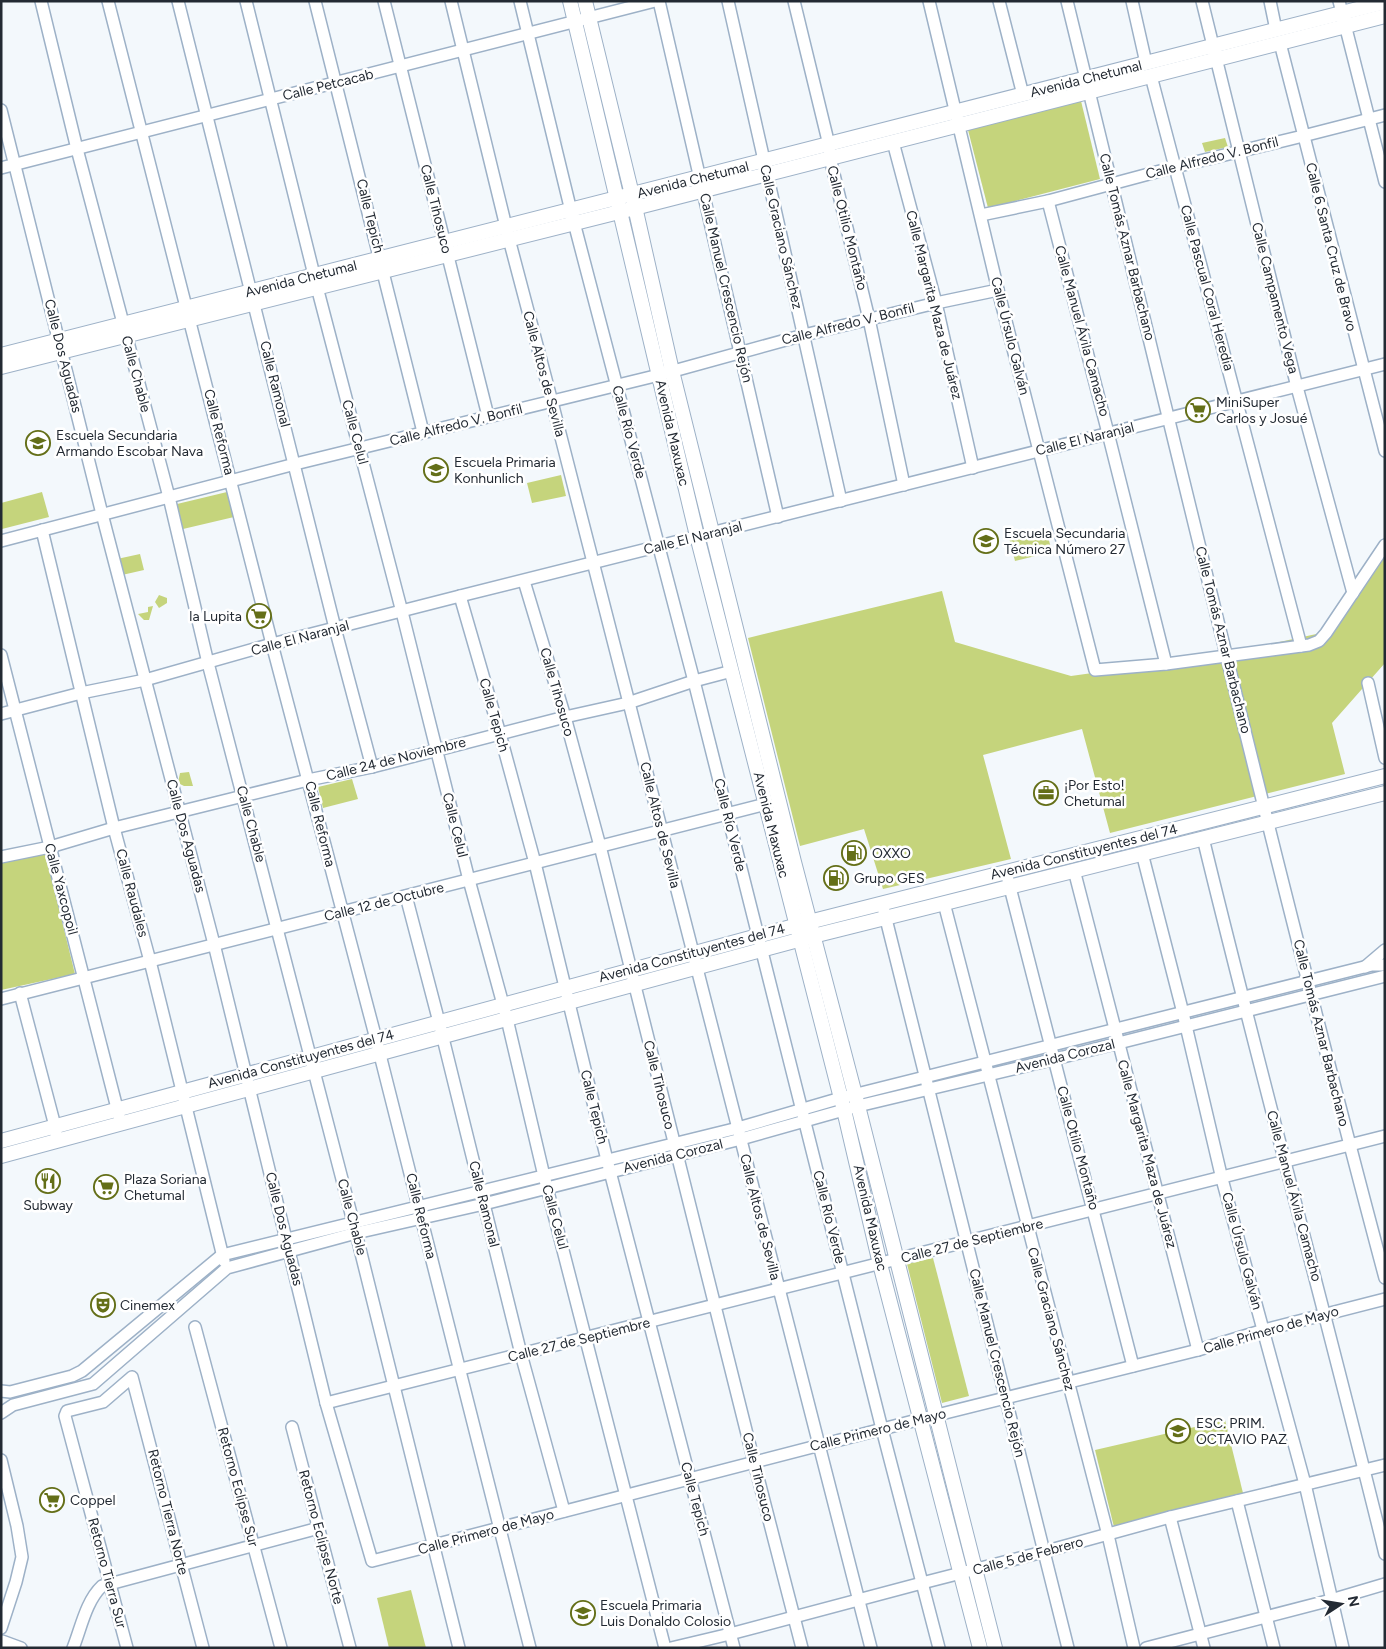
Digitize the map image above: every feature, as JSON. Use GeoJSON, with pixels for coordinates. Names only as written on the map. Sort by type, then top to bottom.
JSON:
{"type":"FeatureCollection","features":[{"type":"Feature","properties":{"kind":"main road","name":"Avenida Maxuxac"},"geometry":{"type":"LineString","coordinates":[[570,1],[617,206],[713,533],[803,924]]}},
{"type":"Feature","properties":{"kind":"main road","name":"Avenida Maxuxac"},"geometry":{"type":"LineString","coordinates":[[585,1],[634,201],[697,536],[766,804],[803,924],[850,1102],[897,1260],[995,1648]]}},
{"type":"Feature","properties":{"kind":"main road","name":"Avenida Chetumal"},"geometry":{"type":"LineString","coordinates":[[1,355],[60,346],[766,168],[1278,36],[1342,14],[1385,2]]}},
{"type":"Feature","properties":{"kind":"main road","name":"Avenida Chetumal"},"geometry":{"type":"LineString","coordinates":[[1342,14],[1385,16]]}},
{"type":"Feature","properties":{"kind":"main road","name":"Avenida Chetumal"},"geometry":{"type":"LineString","coordinates":[[829,151],[893,142],[1023,95],[1088,85]]}},
{"type":"Feature","properties":{"kind":"main road","name":"Avenida Chetumal"},"geometry":{"type":"LineString","coordinates":[[1,367],[60,346]]}},
{"type":"Feature","properties":{"kind":"main road","name":"Avenida Constituyentes del 74"},"geometry":{"type":"LineString","coordinates":[[1,1141],[692,953],[1385,776]]}},
{"type":"Feature","properties":{"kind":"main road","name":"Avenida Constituyentes del 74"},"geometry":{"type":"LineString","coordinates":[[1,1156],[761,950],[1385,792]]}},
{"type":"Feature","properties":{"kind":"main road","name":"Avenida Maxuxac"},"geometry":{"type":"LineString","coordinates":[[850,1102],[880,1264],[959,1574],[980,1648]]}},
{"type":"Feature","properties":{"kind":"street","name":"Calle Chable"},"geometry":{"type":"LineString","coordinates":[[41,1],[77,148],[169,497],[208,663],[355,1228],[460,1648]]}},
{"type":"Feature","properties":{"kind":"street","name":"Calle Reforma"},"geometry":{"type":"LineString","coordinates":[[108,1],[272,644],[380,1054],[530,1648]]}},
{"type":"Feature","properties":{"kind":"street","name":"Calle Ramonal"},"geometry":{"type":"LineString","coordinates":[[178,1],[335,628],[372,767]]}},
{"type":"Feature","properties":{"kind":"street","name":"Calle Celul"},"geometry":{"type":"LineString","coordinates":[[246,1],[469,880],[507,1019],[544,1176],[665,1648]]}},
{"type":"Feature","properties":{"kind":"street","name":"Calle Tepich"},"geometry":{"type":"LineString","coordinates":[[315,1],[423,432]]}},
{"type":"Feature","properties":{"kind":"street","name":"Calle Tihosuco"},"geometry":{"type":"LineString","coordinates":[[384,1],[488,416]]}},
{"type":"Feature","properties":{"kind":"street","name":"Calle Altos de Sevilla"},"geometry":{"type":"LineString","coordinates":[[451,1],[592,564],[871,1648]]}},
{"type":"Feature","properties":{"kind":"street","name":"Calle Río Verde"},"geometry":{"type":"LineString","coordinates":[[520,1],[573,217],[694,681],[939,1648]]}},
{"type":"Feature","properties":{"kind":"street","name":"Calle Petcacab"},"geometry":{"type":"LineString","coordinates":[[1,168],[655,1]]}},
{"type":"Feature","properties":{"kind":"street","name":"Calle Manuel Crescencio Rejón"},"geometry":{"type":"LineString","coordinates":[[659,1],[778,517]]}},
{"type":"Feature","properties":{"kind":"street","name":"Calle Graciano Sánchez"},"geometry":{"type":"LineString","coordinates":[[728,1],[841,502]]}},
{"type":"Feature","properties":{"kind":"street","name":"Calle Otilio Montaño"},"geometry":{"type":"LineString","coordinates":[[794,1],[869,319],[904,485]]}},
{"type":"Feature","properties":{"kind":"street","name":"Calle Úrsulo Galván"},"geometry":{"type":"LineString","coordinates":[[929,1],[998,290],[1095,670],[1166,664]]}},
{"type":"Feature","properties":{"kind":"street"},"geometry":{"type":"LineString","coordinates":[[998,1],[1023,95]]}},
{"type":"Feature","properties":{"kind":"street","name":"Calle Tomás Aznar Barbachano"},"geometry":{"type":"LineString","coordinates":[[1067,1],[1264,806],[1349,1145],[1385,1278]]}},
{"type":"Feature","properties":{"kind":"street","name":"Calle Pascual Coral Heredia"},"geometry":{"type":"LineString","coordinates":[[1132,1],[1301,646]]}},
{"type":"Feature","properties":{"kind":"street","name":"Calle Campamento Vega"},"geometry":{"type":"LineString","coordinates":[[1202,1],[1297,387],[1353,593]]}},
{"type":"Feature","properties":{"kind":"street","name":"Calle 6 Santa Cruz de Bravo"},"geometry":{"type":"LineString","coordinates":[[1270,1],[1385,452]]}},
{"type":"Feature","properties":{"kind":"street"},"geometry":{"type":"LineString","coordinates":[[1342,14],[1385,182]]}},
{"type":"Feature","properties":{"kind":"street","name":"Calle Dos Aguadas"},"geometry":{"type":"LineString","coordinates":[[1,110],[102,514],[214,944],[326,1403],[372,1561]]}},
{"type":"Feature","properties":{"kind":"street","name":"Calle Alfredo V. Bonfil"},"geometry":{"type":"LineString","coordinates":[[981,215],[1048,201],[1175,167],[1385,115]]}},
{"type":"Feature","properties":{"kind":"street","name":"Calle Margarita Maza de Juárez"},"geometry":{"type":"LineString","coordinates":[[893,142],[936,303],[973,468]]}},
{"type":"Feature","properties":{"kind":"street","name":"Calle Manuel Ávila Camacho"},"geometry":{"type":"LineString","coordinates":[[1048,201],[1166,664]]}},
{"type":"Feature","properties":{"kind":"street","name":"Calle Alfredo V. Bonfil"},"geometry":{"type":"LineString","coordinates":[[1,541],[231,480],[616,386],[804,335],[998,290]]}},
{"type":"Feature","properties":{"kind":"street","name":"Calle El Naranjal"},"geometry":{"type":"LineString","coordinates":[[1,714],[81,693],[145,680],[272,644],[460,596],[841,502],[1236,400],[1297,387],[1385,364]]}},
{"type":"Feature","properties":{"kind":"street","name":"Calle Raudales"},"geometry":{"type":"LineString","coordinates":[[42,530],[114,828],[150,960],[181,1092],[222,1255],[227,1268]]}},
{"type":"Feature","properties":{"kind":"street"},"geometry":{"type":"LineString","coordinates":[[1166,664],[1309,645],[1319,641],[1385,545]]}},
{"type":"Feature","properties":{"kind":"street","name":"Calle Tihosuco"},"geometry":{"type":"LineString","coordinates":[[524,581],[565,717],[600,846],[629,970],[802,1648]]}},
{"type":"Feature","properties":{"kind":"street","name":"Calle Tepich"},"geometry":{"type":"LineString","coordinates":[[460,596],[500,734],[534,863],[607,1160],[734,1648]]}},
{"type":"Feature","properties":{"kind":"street","name":"Calle Yaxcopoil"},"geometry":{"type":"LineString","coordinates":[[1,655],[85,977],[121,1124]]}},
{"type":"Feature","properties":{"kind":"street","name":"Calle 24 de Noviembre"},"geometry":{"type":"LineString","coordinates":[[1,857],[50,847],[114,828],[308,780],[372,767],[565,717],[628,703],[694,681],[732,671]]}},
{"type":"Feature","properties":{"kind":"street"},"geometry":{"type":"LineString","coordinates":[[1368,683],[1385,758]]}},
{"type":"Feature","properties":{"kind":"street","name":"Calle 12 de Octubre"},"geometry":{"type":"LineString","coordinates":[[1,999],[766,804]]}},
{"type":"Feature","properties":{"kind":"street","name":"Calle Manuel Ávila Camacho"},"geometry":{"type":"LineString","coordinates":[[1203,838],[1245,1011],[1286,1162],[1385,1554]]}},
{"type":"Feature","properties":{"kind":"street"},"geometry":{"type":"LineString","coordinates":[[1104,847],[1108,862]]}},
{"type":"Feature","properties":{"kind":"street","name":"Calle Úrsulo Galván"},"geometry":{"type":"LineString","coordinates":[[1142,853],[1183,1013],[1222,1178],[1304,1484],[1343,1648]]}},
{"type":"Feature","properties":{"kind":"street","name":"Calle Margarita Maza de Juárez"},"geometry":{"type":"LineString","coordinates":[[1074,870],[1198,1350]]}},
{"type":"Feature","properties":{"kind":"street","name":"Calle Otilio Montaño"},"geometry":{"type":"LineString","coordinates":[[1006,872],[1133,1366]]}},
{"type":"Feature","properties":{"kind":"street","name":"Calle Ramonal"},"geometry":{"type":"LineString","coordinates":[[406,896],[521,1354],[564,1511]]}},
{"type":"Feature","properties":{"kind":"street","name":"Calle Manuel Crescencio Rejón"},"geometry":{"type":"LineString","coordinates":[[882,903],[1068,1648]]}},
{"type":"Feature","properties":{"kind":"street","name":"Calle Graciano Sánchez"},"geometry":{"type":"LineString","coordinates":[[944,903],[1108,1535],[1134,1648]]}},
{"type":"Feature","properties":{"kind":"street"},"geometry":{"type":"LineString","coordinates":[[1365,967],[1385,950]]}},
{"type":"Feature","properties":{"kind":"street","name":"Avenida Corozal"},"geometry":{"type":"LineString","coordinates":[[420,1212],[484,1204],[611,1172],[677,1155],[739,1133],[850,1102],[925,1077],[1365,967],[1385,965]]}},
{"type":"Feature","properties":{"kind":"street","name":"Avenida Corozal"},"geometry":{"type":"LineString","coordinates":[[850,1102],[928,1089],[989,1075],[1385,976]]}},
{"type":"Feature","properties":{"kind":"street"},"geometry":{"type":"LineString","coordinates":[[20,994],[55,1126],[57,1141]]}},
{"type":"Feature","properties":{"kind":"street","name":"Avenida Corozal"},"geometry":{"type":"LineString","coordinates":[[1,1391],[10,1392],[72,1376],[82,1371],[222,1255],[286,1238],[355,1228],[420,1212],[480,1192],[673,1144],[739,1133]]}},
{"type":"Feature","properties":{"kind":"street","name":"Calle 27 de Septiembre"},"geometry":{"type":"LineString","coordinates":[[326,1403],[1158,1195],[1385,1136]]}},
{"type":"Feature","properties":{"kind":"street","name":"Avenida Corozal"},"geometry":{"type":"LineString","coordinates":[[1,1413],[13,1405],[93,1384],[227,1268],[290,1252],[355,1228]]}},
{"type":"Feature","properties":{"kind":"street","name":"Calle Primero de Mayo"},"geometry":{"type":"LineString","coordinates":[[372,1561],[819,1445],[1198,1350],[1264,1330],[1385,1299]]}},
{"type":"Feature","properties":{"kind":"street","name":"Retorno Eclipse Sur"},"geometry":{"type":"LineString","coordinates":[[195,1327],[281,1648]]}},
{"type":"Feature","properties":{"kind":"street","name":"Retorno Tierra Sur"},"geometry":{"type":"LineString","coordinates":[[127,1648],[65,1416],[67,1411],[103,1402],[132,1377]]}},
{"type":"Feature","properties":{"kind":"street","name":"Retorno Tierra Norte"},"geometry":{"type":"LineString","coordinates":[[132,1377],[203,1648]]}},
{"type":"Feature","properties":{"kind":"street","name":"Retorno Eclipse Norte"},"geometry":{"type":"LineString","coordinates":[[292,1427],[350,1648]]}},
{"type":"Feature","properties":{"kind":"street"},"geometry":{"type":"LineString","coordinates":[[1,1460],[17,1526],[22,1557],[1,1628]]}},
{"type":"Feature","properties":{"kind":"street","name":"Calle 5 de Febrero"},"geometry":{"type":"LineString","coordinates":[[671,1648],[975,1570],[1170,1517],[1385,1464]]}},
{"type":"Feature","properties":{"kind":"street"},"geometry":{"type":"LineString","coordinates":[[1237,1501],[1274,1648]]}},
{"type":"Feature","properties":{"kind":"street"},"geometry":{"type":"LineString","coordinates":[[1170,1517],[1204,1648]]}},
{"type":"Feature","properties":{"kind":"street"},"geometry":{"type":"LineString","coordinates":[[73,1648],[89,1606],[102,1586],[320,1528]]}},
{"type":"Feature","properties":{"kind":"street"},"geometry":{"type":"LineString","coordinates":[[1146,1648],[1385,1584]]}},
{"type":"Feature","properties":{"kind":"street"},"geometry":{"type":"LineString","coordinates":[[1,1641],[21,1648]]}},
{"type":"Feature","properties":{"kind":"green space"},"geometry":{"type":"Polygon","coordinates":[[[1081,101],[1100,179],[988,208],[968,130],[1081,101]]]}},
{"type":"Feature","properties":{"kind":"green space"},"geometry":{"type":"Polygon","coordinates":[[[1225,138],[1228,147],[1205,152],[1202,143],[1225,138]]]}},
{"type":"Feature","properties":{"kind":"green space"},"geometry":{"type":"Polygon","coordinates":[[[561,475],[566,496],[532,503],[527,483],[561,475]]]}},
{"type":"Feature","properties":{"kind":"green space"},"geometry":{"type":"Polygon","coordinates":[[[42,492],[49,517],[2,529],[1,503],[42,492]]]}},
{"type":"Feature","properties":{"kind":"green space"},"geometry":{"type":"Polygon","coordinates":[[[227,492],[234,517],[183,529],[177,504],[227,492]]]}},
{"type":"Feature","properties":{"kind":"green space"},"geometry":{"type":"Polygon","coordinates":[[[1046,529],[1052,552],[1015,561],[1009,538],[1046,529]]]}},
{"type":"Feature","properties":{"kind":"green space"},"geometry":{"type":"Polygon","coordinates":[[[1385,539],[1385,663],[1332,723],[1345,774],[1110,833],[1082,729],[983,755],[1011,859],[883,889],[864,829],[800,846],[748,638],[942,591],[955,642],[1071,676],[1214,656],[1321,633],[1385,539]]]}},
{"type":"Feature","properties":{"kind":"green space"},"geometry":{"type":"Polygon","coordinates":[[[140,554],[144,570],[122,575],[117,559],[140,554]]]}},
{"type":"Feature","properties":{"kind":"green space"},"geometry":{"type":"Polygon","coordinates":[[[159,595],[167,598],[167,603],[159,608],[155,602],[159,595]]]}},
{"type":"Feature","properties":{"kind":"green space"},"geometry":{"type":"Polygon","coordinates":[[[153,606],[149,620],[144,620],[138,614],[148,612],[148,607],[153,606]]]}},
{"type":"Feature","properties":{"kind":"green space"},"geometry":{"type":"Polygon","coordinates":[[[189,772],[193,786],[184,786],[178,783],[180,773],[189,772]]]}},
{"type":"Feature","properties":{"kind":"green space"},"geometry":{"type":"Polygon","coordinates":[[[352,779],[358,799],[323,808],[318,787],[352,779]]]}},
{"type":"Feature","properties":{"kind":"green space"},"geometry":{"type":"Polygon","coordinates":[[[45,852],[75,974],[1,990],[1,858],[45,852]]]}},
{"type":"Feature","properties":{"kind":"green space"},"geometry":{"type":"Polygon","coordinates":[[[933,1258],[969,1396],[942,1403],[907,1264],[933,1258]]]}},
{"type":"Feature","properties":{"kind":"green space"},"geometry":{"type":"Polygon","coordinates":[[[1225,1420],[1243,1493],[1114,1527],[1095,1450],[1225,1420]]]}},
{"type":"Feature","properties":{"kind":"green space"},"geometry":{"type":"Polygon","coordinates":[[[411,1590],[426,1648],[389,1648],[377,1598],[411,1590]]]}},
{"type":"Feature","properties":{"kind":"place","name":"MiniSuper Carlos y Josué"},"geometry":{"type":"Point","coordinates":[1198,410]}},
{"type":"Feature","properties":{"kind":"place","name":"Escuela Secundaria Armando Escobar Nava"},"geometry":{"type":"Point","coordinates":[38,443]}},
{"type":"Feature","properties":{"kind":"place","name":"Escuela Primaria Konhunlich"},"geometry":{"type":"Point","coordinates":[436,470]}},
{"type":"Feature","properties":{"kind":"place","name":"Escuela Secundaria Técnica Número 27"},"geometry":{"type":"Point","coordinates":[986,541]}},
{"type":"Feature","properties":{"kind":"place","name":"la Lupita"},"geometry":{"type":"Point","coordinates":[259,616]}},
{"type":"Feature","properties":{"kind":"place","name":"¡Por Esto! Chetumal"},"geometry":{"type":"Point","coordinates":[1046,793]}},
{"type":"Feature","properties":{"kind":"place","name":"OXXO"},"geometry":{"type":"Point","coordinates":[854,853]}},
{"type":"Feature","properties":{"kind":"place","name":"Grupo GES"},"geometry":{"type":"Point","coordinates":[836,878]}},
{"type":"Feature","properties":{"kind":"place","name":"Subway"},"geometry":{"type":"Point","coordinates":[48,1181]}},
{"type":"Feature","properties":{"kind":"place","name":"Plaza Soriana Chetumal"},"geometry":{"type":"Point","coordinates":[106,1187]}},
{"type":"Feature","properties":{"kind":"place","name":"Cinemex"},"geometry":{"type":"Point","coordinates":[103,1305]}},
{"type":"Feature","properties":{"kind":"place","name":"ESC. PRIM. OCTAVIO PAZ"},"geometry":{"type":"Point","coordinates":[1178,1431]}},
{"type":"Feature","properties":{"kind":"place","name":"Coppel"},"geometry":{"type":"Point","coordinates":[52,1500]}},
{"type":"Feature","properties":{"kind":"place","name":"Escuela Primaria Luis Donaldo Colosio"},"geometry":{"type":"Point","coordinates":[583,1613]}}]}
